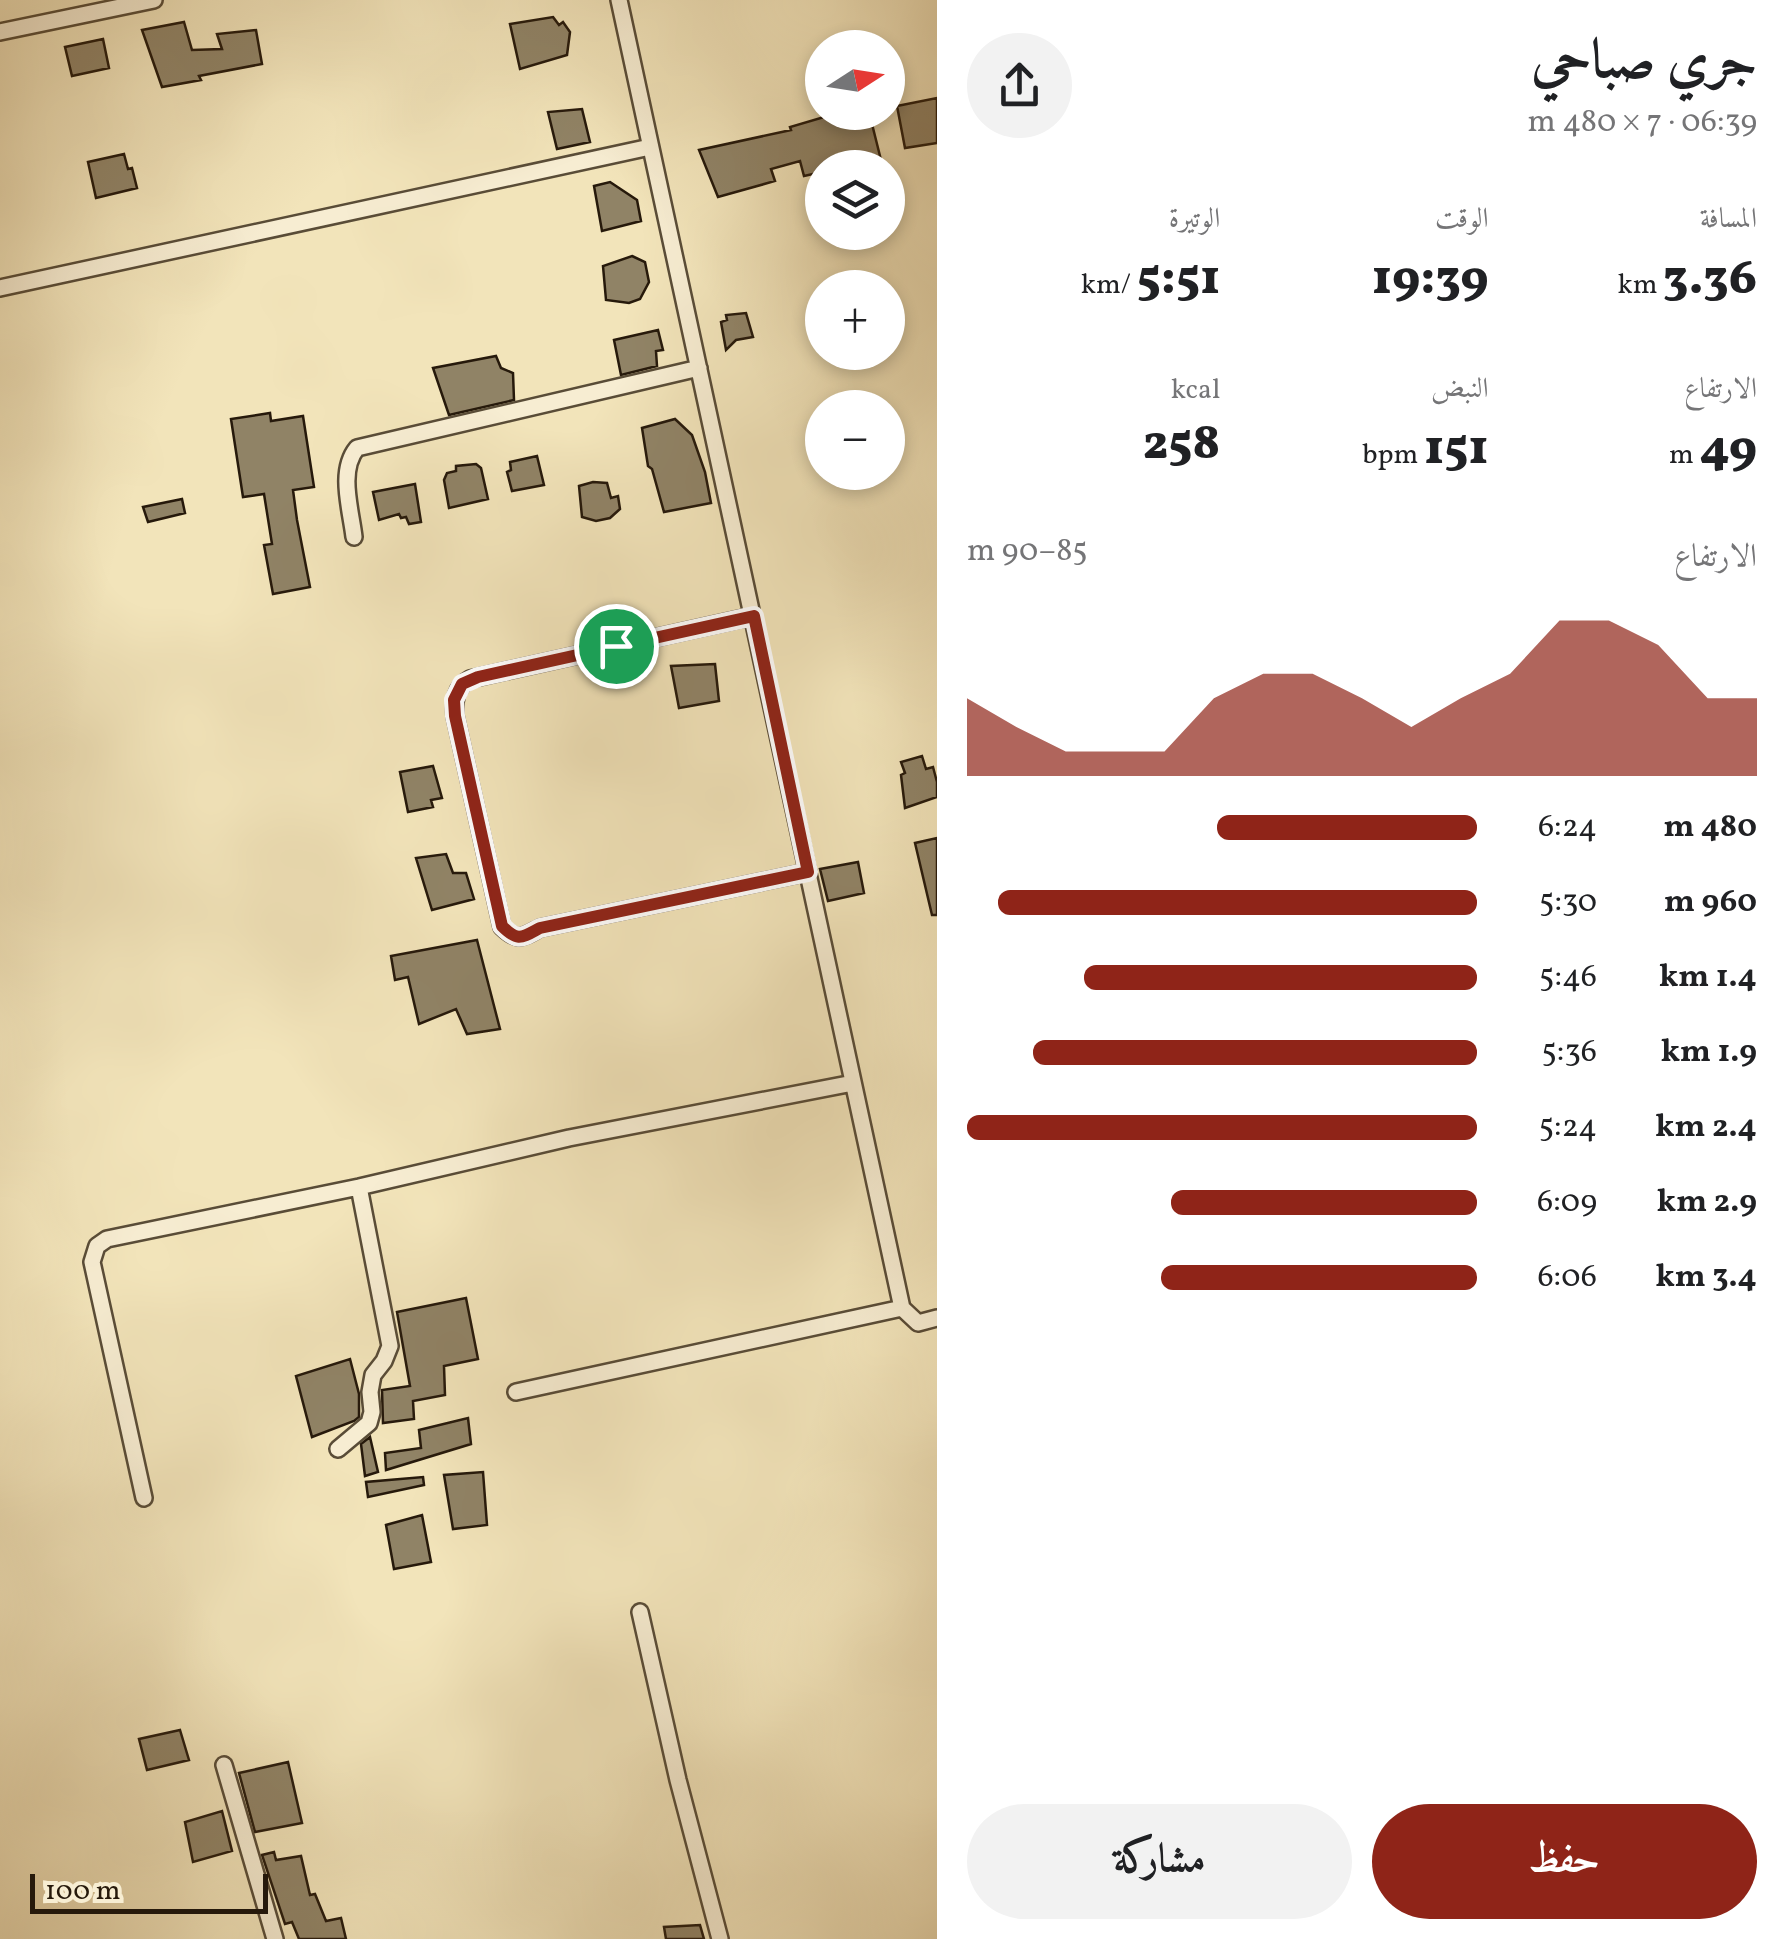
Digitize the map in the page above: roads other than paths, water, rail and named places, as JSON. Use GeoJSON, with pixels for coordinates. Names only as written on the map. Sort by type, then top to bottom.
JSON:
{"type":"FeatureCollection","features":[{"type":"Feature","properties":{"kind":"street"},"geometry":{"type":"LineString","coordinates":[[0,32],[154,0]]}},
{"type":"Feature","properties":{"kind":"street"},"geometry":{"type":"LineString","coordinates":[[619,0],[902,1308],[918,1322],[937,1318]]}},
{"type":"Feature","properties":{"kind":"street"},"geometry":{"type":"LineString","coordinates":[[0,288],[650,147]]}},
{"type":"Feature","properties":{"kind":"street"},"geometry":{"type":"LineString","coordinates":[[354,537],[346,472],[357,448],[700,368]]}},
{"type":"Feature","properties":{"kind":"street"},"geometry":{"type":"LineString","coordinates":[[754,616],[470,680],[462,684],[454,700],[455,716],[502,926],[512,936],[521,938],[540,928],[808,872]]}},
{"type":"Feature","properties":{"kind":"street"},"geometry":{"type":"LineString","coordinates":[[144,1498],[92,1262],[97,1246],[107,1239],[569,1138],[852,1082]]}},
{"type":"Feature","properties":{"kind":"street"},"geometry":{"type":"LineString","coordinates":[[338,1449],[369,1423],[372,1375],[390,1346],[358,1187]]}},
{"type":"Feature","properties":{"kind":"street"},"geometry":{"type":"LineString","coordinates":[[516,1392],[902,1308]]}},
{"type":"Feature","properties":{"kind":"street"},"geometry":{"type":"LineString","coordinates":[[640,1612],[678,1780],[720,1939]]}},
{"type":"Feature","properties":{"kind":"street"},"geometry":{"type":"LineString","coordinates":[[224,1765],[276,1939]]}}]}
